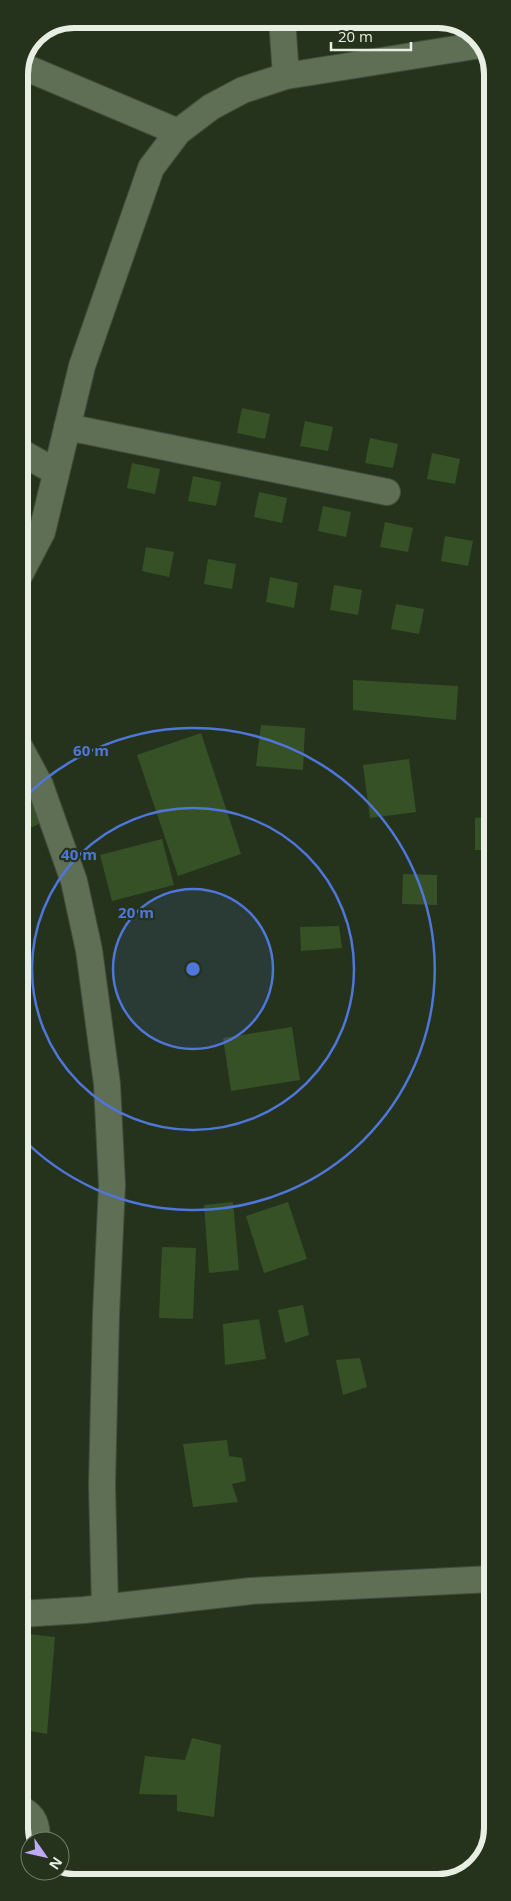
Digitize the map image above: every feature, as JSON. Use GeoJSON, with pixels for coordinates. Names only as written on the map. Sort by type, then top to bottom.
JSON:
{"type":"FeatureCollection","features":[{"type":"Feature","properties":{"kind":"street"},"geometry":{"type":"LineString","coordinates":[[283,28],[286,76]]}},
{"type":"Feature","properties":{"kind":"street"},"geometry":{"type":"LineString","coordinates":[[28,559],[42,532],[82,366],[151,168],[178,132],[211,107],[243,90],[286,76],[474,45]]}},
{"type":"Feature","properties":{"kind":"street"},"geometry":{"type":"LineString","coordinates":[[28,69],[178,132]]}},
{"type":"Feature","properties":{"kind":"street"},"geometry":{"type":"LineString","coordinates":[[68,427],[387,492]]}},
{"type":"Feature","properties":{"kind":"street"},"geometry":{"type":"LineString","coordinates":[[28,456],[56,472]]}},
{"type":"Feature","properties":{"kind":"street"},"geometry":{"type":"LineString","coordinates":[[28,763],[40,785],[74,881],[89,950],[107,1084],[112,1185],[106,1315],[102,1474],[105,1608]]}},
{"type":"Feature","properties":{"kind":"street"},"geometry":{"type":"LineString","coordinates":[[28,1613],[105,1608],[251,1591],[484,1579]]}},
{"type":"Feature","properties":{"kind":"street"},"geometry":{"type":"LineString","coordinates":[[28,1813],[33,1818],[37,1831]]}},
{"type":"Feature","properties":{"kind":"building"},"geometry":{"type":"Polygon","coordinates":[[[242,408],[270,414],[265,439],[237,433],[242,408]]]}},
{"type":"Feature","properties":{"kind":"building"},"geometry":{"type":"Polygon","coordinates":[[[305,421],[333,427],[328,451],[300,446],[305,421]]]}},
{"type":"Feature","properties":{"kind":"building"},"geometry":{"type":"Polygon","coordinates":[[[370,438],[398,444],[393,468],[365,463],[370,438]]]}},
{"type":"Feature","properties":{"kind":"building"},"geometry":{"type":"Polygon","coordinates":[[[432,453],[460,459],[455,484],[427,479],[432,453]]]}},
{"type":"Feature","properties":{"kind":"building"},"geometry":{"type":"Polygon","coordinates":[[[132,463],[160,469],[155,494],[127,488],[132,463]]]}},
{"type":"Feature","properties":{"kind":"building"},"geometry":{"type":"Polygon","coordinates":[[[193,476],[221,482],[216,506],[188,501],[193,476]]]}},
{"type":"Feature","properties":{"kind":"building"},"geometry":{"type":"Polygon","coordinates":[[[259,492],[287,498],[282,523],[254,517],[259,492]]]}},
{"type":"Feature","properties":{"kind":"building"},"geometry":{"type":"Polygon","coordinates":[[[323,506],[351,512],[346,537],[318,531],[323,506]]]}},
{"type":"Feature","properties":{"kind":"building"},"geometry":{"type":"Polygon","coordinates":[[[385,522],[413,528],[408,552],[380,547],[385,522]]]}},
{"type":"Feature","properties":{"kind":"building"},"geometry":{"type":"Polygon","coordinates":[[[445,536],[473,541],[468,566],[441,561],[445,536]]]}},
{"type":"Feature","properties":{"kind":"building"},"geometry":{"type":"Polygon","coordinates":[[[146,547],[174,552],[169,577],[142,571],[146,547]]]}},
{"type":"Feature","properties":{"kind":"building"},"geometry":{"type":"Polygon","coordinates":[[[208,559],[236,564],[232,589],[204,584],[208,559]]]}},
{"type":"Feature","properties":{"kind":"building"},"geometry":{"type":"Polygon","coordinates":[[[270,577],[298,583],[294,608],[266,602],[270,577]]]}},
{"type":"Feature","properties":{"kind":"building"},"geometry":{"type":"Polygon","coordinates":[[[334,585],[362,590],[358,615],[330,610],[334,585]]]}},
{"type":"Feature","properties":{"kind":"building"},"geometry":{"type":"Polygon","coordinates":[[[396,604],[424,609],[419,634],[391,629],[396,604]]]}},
{"type":"Feature","properties":{"kind":"building"},"geometry":{"type":"Polygon","coordinates":[[[353,680],[458,686],[456,720],[353,710],[353,680]]]}},
{"type":"Feature","properties":{"kind":"building"},"geometry":{"type":"Polygon","coordinates":[[[261,725],[305,728],[303,770],[256,766],[261,725]]]}},
{"type":"Feature","properties":{"kind":"building"},"geometry":{"type":"Polygon","coordinates":[[[201,733],[241,854],[178,876],[137,755],[201,733]]]}},
{"type":"Feature","properties":{"kind":"building"},"geometry":{"type":"Polygon","coordinates":[[[409,759],[416,812],[370,818],[363,765],[409,759]]]}},
{"type":"Feature","properties":{"kind":"building"},"geometry":{"type":"Polygon","coordinates":[[[28,791],[43,822],[28,829],[28,791]]]}},
{"type":"Feature","properties":{"kind":"building"},"geometry":{"type":"Polygon","coordinates":[[[484,817],[484,850],[475,850],[475,818],[484,817]]]}},
{"type":"Feature","properties":{"kind":"building"},"geometry":{"type":"Polygon","coordinates":[[[162,839],[174,885],[112,901],[100,855],[162,839]]]}},
{"type":"Feature","properties":{"kind":"building"},"geometry":{"type":"Polygon","coordinates":[[[403,874],[437,875],[437,905],[402,904],[403,874]]]}},
{"type":"Feature","properties":{"kind":"building"},"geometry":{"type":"Polygon","coordinates":[[[339,926],[342,948],[301,951],[300,927],[339,926]]]}},
{"type":"Feature","properties":{"kind":"building"},"geometry":{"type":"Polygon","coordinates":[[[292,1027],[300,1080],[231,1091],[223,1038],[292,1027]]]}},
{"type":"Feature","properties":{"kind":"building"},"geometry":{"type":"Polygon","coordinates":[[[233,1202],[239,1270],[209,1273],[204,1205],[233,1202]]]}},
{"type":"Feature","properties":{"kind":"building"},"geometry":{"type":"Polygon","coordinates":[[[288,1202],[307,1259],[264,1273],[246,1216],[288,1202]]]}},
{"type":"Feature","properties":{"kind":"building"},"geometry":{"type":"Polygon","coordinates":[[[162,1247],[196,1248],[193,1319],[159,1318],[162,1247]]]}},
{"type":"Feature","properties":{"kind":"building"},"geometry":{"type":"Polygon","coordinates":[[[303,1305],[309,1335],[285,1343],[278,1310],[303,1305]]]}},
{"type":"Feature","properties":{"kind":"building"},"geometry":{"type":"Polygon","coordinates":[[[259,1319],[266,1359],[225,1365],[223,1324],[259,1319]]]}},
{"type":"Feature","properties":{"kind":"building"},"geometry":{"type":"Polygon","coordinates":[[[360,1358],[367,1387],[343,1395],[336,1360],[360,1358]]]}},
{"type":"Feature","properties":{"kind":"building"},"geometry":{"type":"Polygon","coordinates":[[[227,1440],[229,1456],[242,1458],[246,1481],[232,1484],[238,1502],[193,1507],[183,1444],[227,1440]]]}},
{"type":"Feature","properties":{"kind":"building"},"geometry":{"type":"Polygon","coordinates":[[[28,1634],[55,1637],[47,1734],[28,1730],[28,1634]]]}},
{"type":"Feature","properties":{"kind":"building"},"geometry":{"type":"Polygon","coordinates":[[[192,1738],[221,1745],[214,1817],[177,1811],[177,1795],[139,1794],[145,1756],[185,1760],[192,1738]]]}}]}
